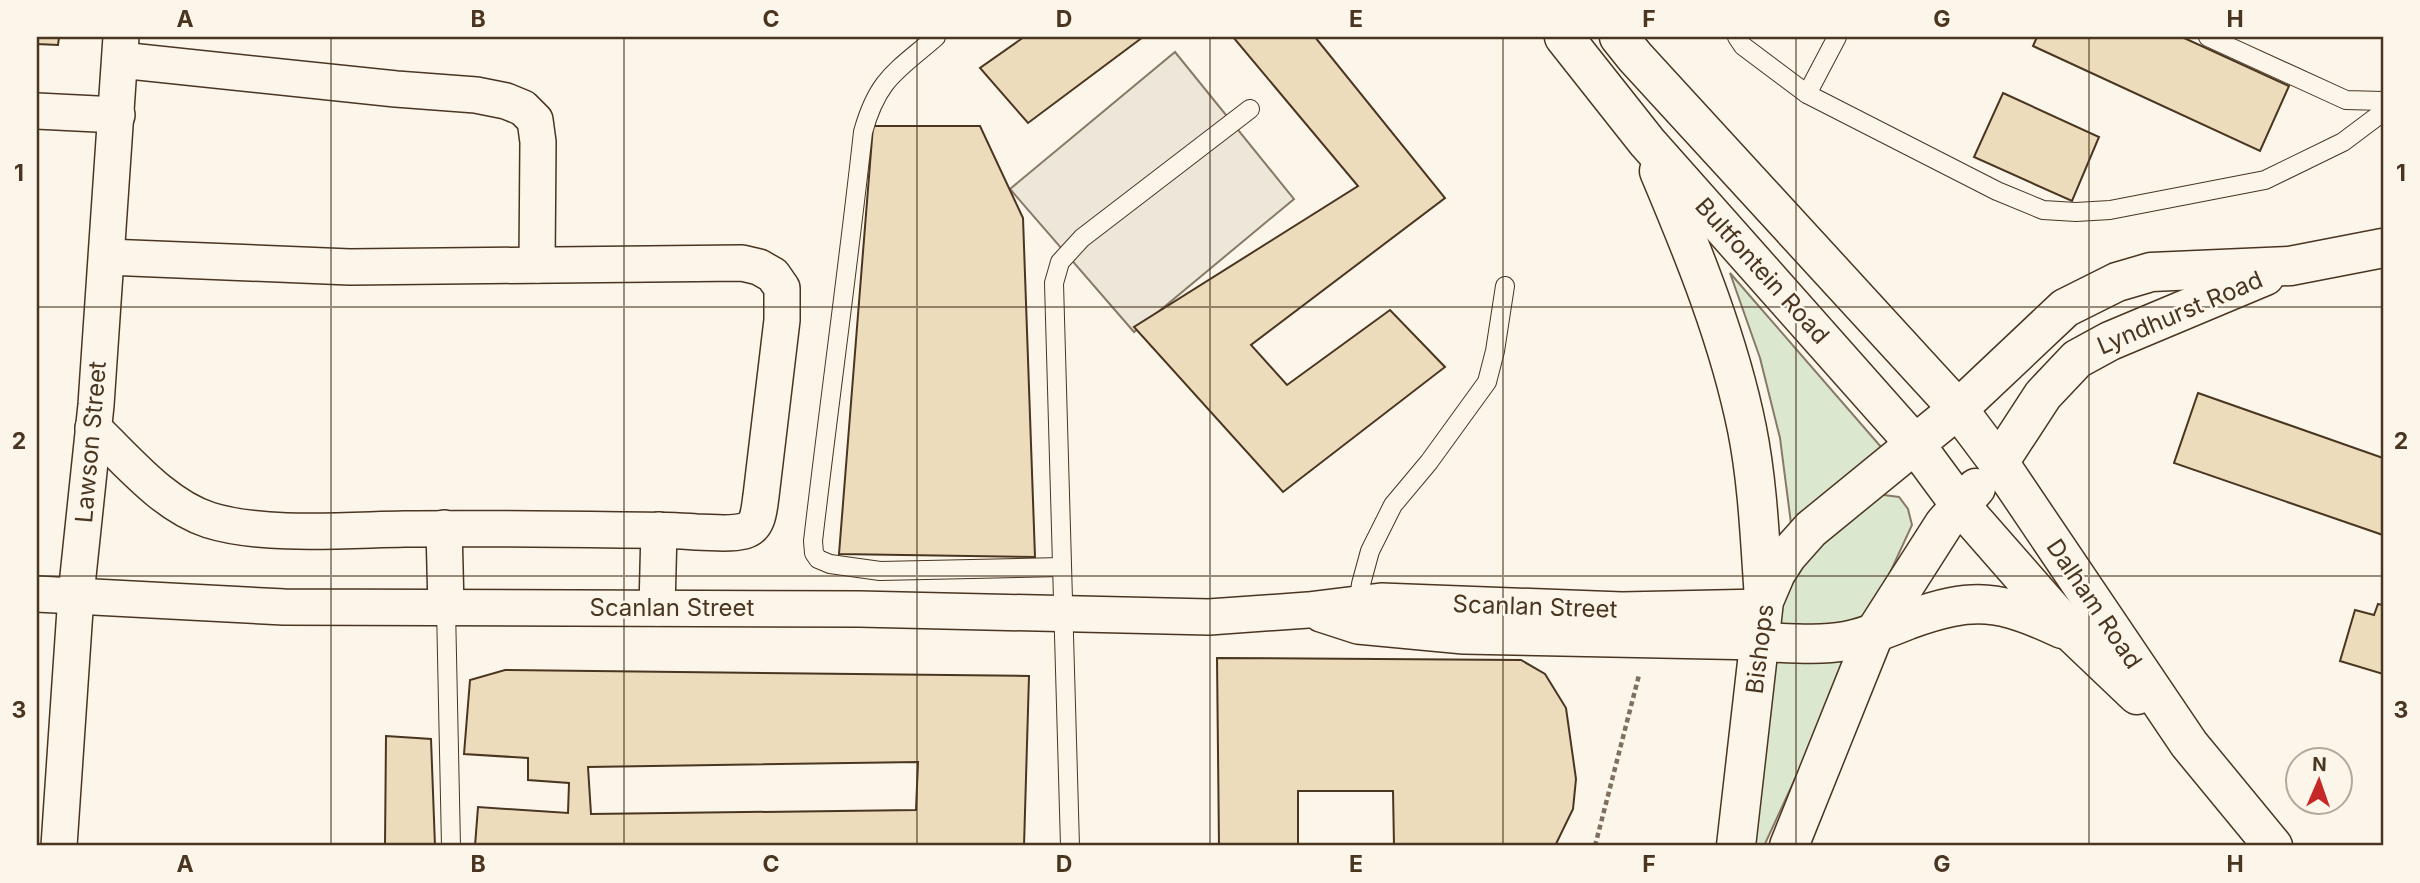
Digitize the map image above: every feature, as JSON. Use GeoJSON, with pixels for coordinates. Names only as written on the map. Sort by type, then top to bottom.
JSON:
{"type":"FeatureCollection","features":[{"type":"Feature","properties":{"kind":"main road","name":"Bultfontein Road"},"geometry":{"type":"LineString","coordinates":[[1564,37],[1647,142],[1915,444],[1960,505]]}},
{"type":"Feature","properties":{"kind":"main road","name":"Bultfontein Road"},"geometry":{"type":"LineString","coordinates":[[1619,37],[1958,409],[1998,464]]}},
{"type":"Feature","properties":{"kind":"main road"},"geometry":{"type":"LineString","coordinates":[[1647,142],[1708,292],[1747,428],[1755,482],[1763,617],[1827,643],[1847,641],[1933,611],[1964,604],[2011,607],[2074,635]]}},
{"type":"Feature","properties":{"kind":"main road","name":"Lyndhurst Road"},"geometry":{"type":"LineString","coordinates":[[1958,409],[2066,308],[2117,282],[2151,272],[2290,266],[2383,248]]}},
{"type":"Feature","properties":{"kind":"main road","name":"Lyndhurst Road"},"geometry":{"type":"LineString","coordinates":[[1998,464],[2043,395],[2077,359],[2110,341],[2290,266]]}},
{"type":"Feature","properties":{"kind":"main road","name":"Bishops"},"geometry":{"type":"LineString","coordinates":[[1737,846],[1763,617],[1776,573],[1811,528],[1958,409]]}},
{"type":"Feature","properties":{"kind":"main road"},"geometry":{"type":"LineString","coordinates":[[1789,846],[1875,632],[1944,524],[1998,464]]}},
{"type":"Feature","properties":{"kind":"main road","name":"Dalham Road"},"geometry":{"type":"LineString","coordinates":[[1998,464],[2189,744],[2273,846]]}},
{"type":"Feature","properties":{"kind":"main road","name":"Dalham Road"},"geometry":{"type":"LineString","coordinates":[[1960,505],[2074,635],[2189,744]]}},
{"type":"Feature","properties":{"kind":"street","name":"Lawson Street"},"geometry":{"type":"LineString","coordinates":[[59,846],[76,595],[107,257],[120,48]]}},
{"type":"Feature","properties":{"kind":"street"},"geometry":{"type":"LineString","coordinates":[[120,48],[396,89],[476,95],[506,100],[523,108],[535,120],[538,142],[537,265]]}},
{"type":"Feature","properties":{"kind":"street"},"geometry":{"type":"LineString","coordinates":[[37,111],[117,115]]}},
{"type":"Feature","properties":{"kind":"street"},"geometry":{"type":"LineString","coordinates":[[93,428],[177,504],[208,519],[242,527],[306,531],[444,528],[730,533],[746,531],[758,517],[782,320],[782,289],[773,275],[759,267],[742,263],[350,267],[107,257]]}},
{"type":"Feature","properties":{"kind":"street"},"geometry":{"type":"LineString","coordinates":[[444,528],[446,608]]}},
{"type":"Feature","properties":{"kind":"street"},"geometry":{"type":"LineString","coordinates":[[657,608],[659,530]]}},
{"type":"Feature","properties":{"kind":"street","name":"Scanlan Street"},"geometry":{"type":"LineString","coordinates":[[37,594],[284,607],[859,609],[1209,617],[1308,610],[1358,615],[1464,636],[1648,640],[1763,617]]}},
{"type":"Feature","properties":{"kind":"street","name":"Scanlan Street"},"geometry":{"type":"LineString","coordinates":[[1358,615],[1381,601],[1763,617]]}},
{"type":"Feature","properties":{"kind":"lane"},"geometry":{"type":"LineString","coordinates":[[936,37],[891,74],[880,88],[863,131],[847,282],[823,454],[814,553],[818,559],[830,564],[880,571],[1062,567]]}},
{"type":"Feature","properties":{"kind":"lane"},"geometry":{"type":"LineString","coordinates":[[1737,37],[1743,46],[1807,94],[1997,191],[2043,210],[2110,210],[2266,180],[2343,142],[2383,112]]}},
{"type":"Feature","properties":{"kind":"lane"},"geometry":{"type":"LineString","coordinates":[[1807,94],[1837,37]]}},
{"type":"Feature","properties":{"kind":"lane"},"geometry":{"type":"LineString","coordinates":[[2208,37],[2346,100],[2383,101]]}},
{"type":"Feature","properties":{"kind":"lane"},"geometry":{"type":"LineString","coordinates":[[1070,846],[1054,315],[1054,283],[1059,262],[1082,238],[1250,109]]}},
{"type":"Feature","properties":{"kind":"lane"},"geometry":{"type":"LineString","coordinates":[[1358,615],[1370,551],[1393,505],[1429,462],[1487,382],[1495,351],[1504,286]]}},
{"type":"Feature","properties":{"kind":"lane"},"geometry":{"type":"LineString","coordinates":[[446,608],[452,846]]}},
{"type":"Feature","properties":{"kind":"path"},"geometry":{"type":"LineString","coordinates":[[1595,846],[1648,640]]}},
{"type":"Feature","properties":{"kind":"green space"},"geometry":{"type":"Polygon","coordinates":[[[1730,273],[1888,455],[1793,539],[1780,438],[1760,358],[1730,273]]]}},
{"type":"Feature","properties":{"kind":"green space"},"geometry":{"type":"Polygon","coordinates":[[[1876,494],[1899,497],[1908,509],[1912,525],[1764,846],[1752,846],[1776,611],[1796,567],[1876,494]]]}},
{"type":"Feature","properties":{"kind":"shaded area"},"geometry":{"type":"Polygon","coordinates":[[[1175,52],[1294,199],[1134,332],[1010,189],[1175,52]]]}},
{"type":"Feature","properties":{"kind":"building"},"geometry":{"type":"Polygon","coordinates":[[[37,37],[59,37],[58,45],[37,44],[37,37]]]}},
{"type":"Feature","properties":{"kind":"building"},"geometry":{"type":"Polygon","coordinates":[[[1024,37],[1143,37],[1028,123],[980,68],[1024,37]]]}},
{"type":"Feature","properties":{"kind":"building"},"geometry":{"type":"Polygon","coordinates":[[[1233,37],[1315,37],[1445,198],[1251,345],[1287,385],[1390,310],[1445,367],[1283,492],[1134,327],[1358,186],[1233,37]]]}},
{"type":"Feature","properties":{"kind":"building"},"geometry":{"type":"Polygon","coordinates":[[[2037,37],[2182,37],[2289,86],[2260,151],[2033,46],[2037,37]]]}},
{"type":"Feature","properties":{"kind":"building"},"geometry":{"type":"Polygon","coordinates":[[[2003,93],[2099,137],[2072,201],[1974,157],[2003,93]]]}},
{"type":"Feature","properties":{"kind":"building"},"geometry":{"type":"Polygon","coordinates":[[[873,126],[980,126],[1023,218],[1035,557],[839,554],[873,126]]]}},
{"type":"Feature","properties":{"kind":"building"},"geometry":{"type":"Polygon","coordinates":[[[2198,393],[2383,458],[2383,535],[2174,463],[2198,393]]]}},
{"type":"Feature","properties":{"kind":"building"},"geometry":{"type":"Polygon","coordinates":[[[2378,604],[2383,605],[2383,674],[2340,661],[2355,610],[2374,615],[2378,604]]]}},
{"type":"Feature","properties":{"kind":"building"},"geometry":{"type":"Polygon","coordinates":[[[1217,658],[1521,660],[1545,674],[1566,708],[1576,779],[1573,809],[1555,846],[1394,846],[1393,791],[1298,791],[1298,846],[1219,846],[1217,658]]]}},
{"type":"Feature","properties":{"kind":"building"},"geometry":{"type":"Polygon","coordinates":[[[505,670],[1029,676],[1024,846],[475,846],[478,807],[568,813],[569,783],[528,780],[528,758],[464,754],[470,680],[505,670]],[[918,762],[588,767],[591,814],[916,810],[918,762]]]}},
{"type":"Feature","properties":{"kind":"building"},"geometry":{"type":"Polygon","coordinates":[[[386,736],[431,739],[435,846],[385,846],[386,736]]]}}]}
